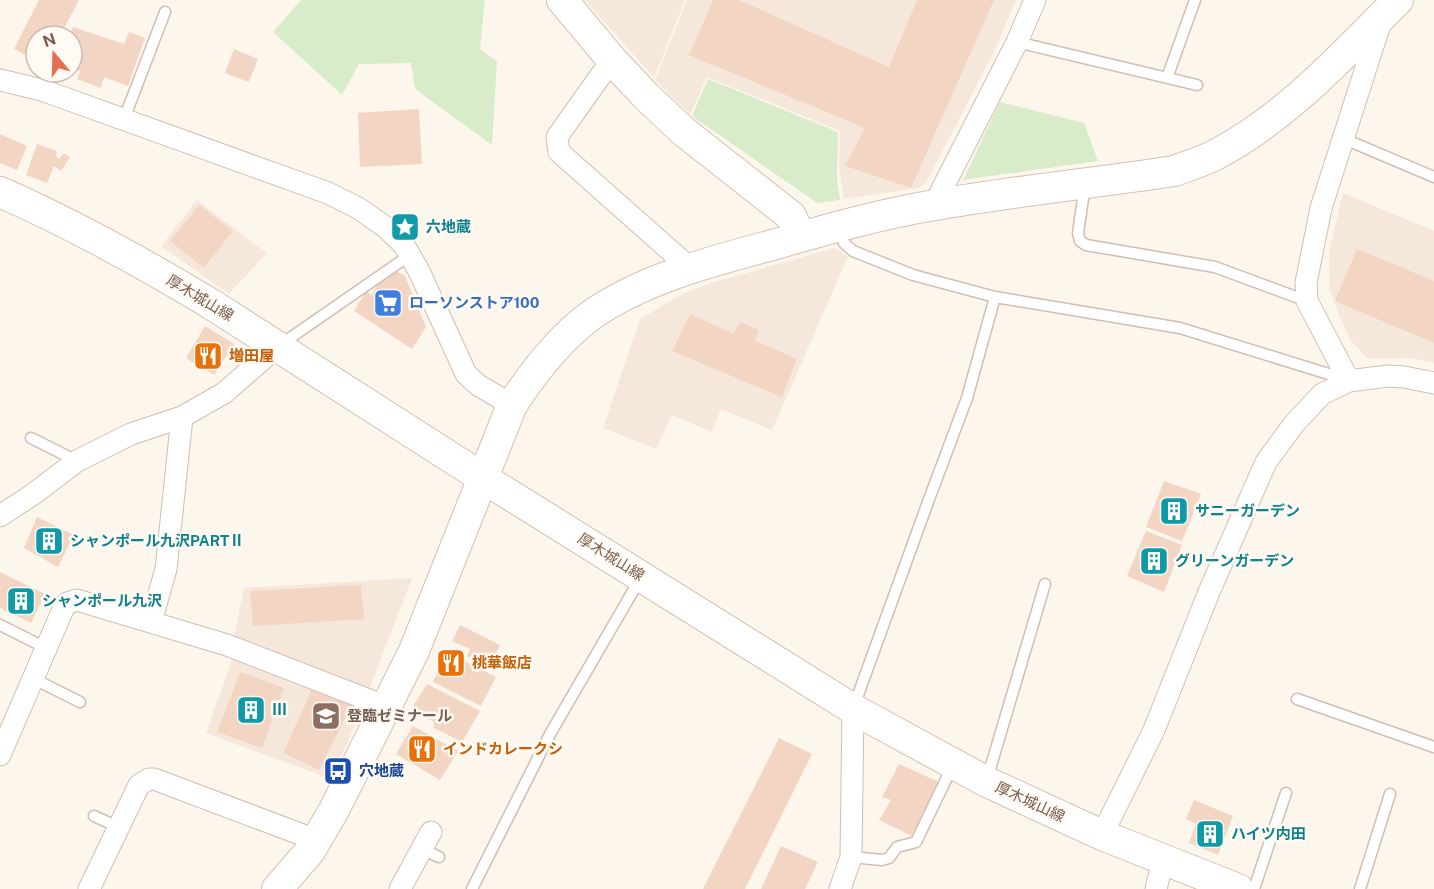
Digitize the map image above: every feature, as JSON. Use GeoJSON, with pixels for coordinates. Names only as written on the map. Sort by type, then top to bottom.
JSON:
{"type":"FeatureCollection","features":[{"type":"Feature","properties":{"kind":"street"},"geometry":{"type":"LineString","coordinates":[[562,0],[614,61],[683,131],[791,216],[801,237]]}},
{"type":"Feature","properties":{"kind":"street"},"geometry":{"type":"LineString","coordinates":[[934,205],[1017,42],[1035,0]]}},
{"type":"Feature","properties":{"kind":"street"},"geometry":{"type":"LineString","coordinates":[[1349,381],[1307,301],[1306,283],[1313,241],[1342,138],[1391,7]]}},
{"type":"Feature","properties":{"kind":"street"},"geometry":{"type":"LineString","coordinates":[[277,889],[302,861],[316,840],[387,707],[422,633],[512,405],[528,380],[550,353],[589,317],[641,288],[691,269],[837,227],[934,205],[1174,171],[1212,157],[1288,106],[1391,7]]}},
{"type":"Feature","properties":{"kind":"street"},"geometry":{"type":"LineString","coordinates":[[614,61],[601,75],[557,138],[559,152],[691,269]]}},
{"type":"Feature","properties":{"kind":"street"},"geometry":{"type":"LineString","coordinates":[[0,80],[42,90],[124,119],[328,193],[358,208],[384,226],[410,255],[466,374],[478,385],[512,405]]}},
{"type":"Feature","properties":{"kind":"street","name":"厚木城山線"},"geometry":{"type":"LineString","coordinates":[[2,198],[82,231],[167,277],[853,709],[953,765],[1102,835],[1238,889]]}},
{"type":"Feature","properties":{"kind":"street"},"geometry":{"type":"LineString","coordinates":[[0,516],[32,495],[77,460],[131,434],[182,417],[224,393],[278,346]]}},
{"type":"Feature","properties":{"kind":"street"},"geometry":{"type":"LineString","coordinates":[[1102,835],[1154,730],[1209,592],[1266,462],[1294,424],[1322,394],[1349,381],[1388,376],[1434,383]]}},
{"type":"Feature","properties":{"kind":"street"},"geometry":{"type":"LineString","coordinates":[[151,622],[166,569],[182,417]]}},
{"type":"Feature","properties":{"kind":"street"},"geometry":{"type":"LineString","coordinates":[[0,755],[64,607],[77,600],[227,645],[387,707]]}},
{"type":"Feature","properties":{"kind":"street"},"geometry":{"type":"LineString","coordinates":[[840,889],[851,857],[853,709]]}},
{"type":"Feature","properties":{"kind":"street"},"geometry":{"type":"LineString","coordinates":[[89,889],[139,785],[149,779],[316,840]]}},
{"type":"Feature","properties":{"kind":"street"},"geometry":{"type":"LineString","coordinates":[[400,889],[431,846]]}},
{"type":"Feature","properties":{"kind":"street"},"geometry":{"type":"LineString","coordinates":[[1156,889],[1163,859]]}},
{"type":"Feature","properties":{"kind":"lane"},"geometry":{"type":"LineString","coordinates":[[1167,78],[1195,0]]}},
{"type":"Feature","properties":{"kind":"lane"},"geometry":{"type":"LineString","coordinates":[[124,119],[165,12]]}},
{"type":"Feature","properties":{"kind":"lane"},"geometry":{"type":"LineString","coordinates":[[1017,42],[1197,85]]}},
{"type":"Feature","properties":{"kind":"lane"},"geometry":{"type":"LineString","coordinates":[[1342,138],[1434,177]]}},
{"type":"Feature","properties":{"kind":"lane"},"geometry":{"type":"LineString","coordinates":[[1085,184],[1078,233],[1080,241],[1086,245],[1215,267],[1307,301]]}},
{"type":"Feature","properties":{"kind":"lane"},"geometry":{"type":"LineString","coordinates":[[837,227],[844,243],[853,251],[913,275],[995,297],[1180,328],[1349,381]]}},
{"type":"Feature","properties":{"kind":"lane"},"geometry":{"type":"LineString","coordinates":[[278,346],[410,255]]}},
{"type":"Feature","properties":{"kind":"lane"},"geometry":{"type":"LineString","coordinates":[[853,709],[968,398],[995,297]]}},
{"type":"Feature","properties":{"kind":"lane"},"geometry":{"type":"LineString","coordinates":[[31,438],[77,460]]}},
{"type":"Feature","properties":{"kind":"lane"},"geometry":{"type":"LineString","coordinates":[[472,889],[550,734],[642,576]]}},
{"type":"Feature","properties":{"kind":"lane"},"geometry":{"type":"LineString","coordinates":[[987,782],[1045,584]]}},
{"type":"Feature","properties":{"kind":"lane"},"geometry":{"type":"LineString","coordinates":[[0,625],[46,648]]}},
{"type":"Feature","properties":{"kind":"lane"},"geometry":{"type":"LineString","coordinates":[[34,679],[80,702]]}},
{"type":"Feature","properties":{"kind":"lane"},"geometry":{"type":"LineString","coordinates":[[1297,699],[1434,747]]}},
{"type":"Feature","properties":{"kind":"lane"},"geometry":{"type":"LineString","coordinates":[[851,857],[882,860],[889,858],[897,847],[916,842],[953,765]]}},
{"type":"Feature","properties":{"kind":"lane"},"geometry":{"type":"LineString","coordinates":[[1254,889],[1286,793]]}},
{"type":"Feature","properties":{"kind":"lane"},"geometry":{"type":"LineString","coordinates":[[1360,889],[1390,794]]}},
{"type":"Feature","properties":{"kind":"lane"},"geometry":{"type":"LineString","coordinates":[[94,816],[118,827]]}},
{"type":"Feature","properties":{"kind":"shaded area"},"geometry":{"type":"Polygon","coordinates":[[[585,0],[685,0],[654,78],[585,0]]]}},
{"type":"Feature","properties":{"kind":"shaded area"},"geometry":{"type":"Polygon","coordinates":[[[687,0],[1016,0],[995,50],[926,183],[919,188],[844,199],[839,169],[840,131],[707,77],[690,115],[655,80],[687,0]]]}},
{"type":"Feature","properties":{"kind":"shaded area"},"geometry":{"type":"Polygon","coordinates":[[[1343,193],[1434,231],[1434,363],[1412,358],[1368,359],[1351,341],[1329,288],[1329,251],[1343,193]]]}},
{"type":"Feature","properties":{"kind":"shaded area"},"geometry":{"type":"Polygon","coordinates":[[[197,200],[267,253],[229,294],[161,246],[197,200]]]}},
{"type":"Feature","properties":{"kind":"shaded area"},"geometry":{"type":"Polygon","coordinates":[[[835,248],[848,257],[772,430],[721,409],[712,432],[672,415],[656,449],[603,428],[640,319],[682,294],[711,283],[835,248]]]}},
{"type":"Feature","properties":{"kind":"shaded area"},"geometry":{"type":"Polygon","coordinates":[[[412,578],[369,690],[234,637],[244,588],[412,578]]]}},
{"type":"Feature","properties":{"kind":"shaded area"},"geometry":{"type":"Polygon","coordinates":[[[234,654],[361,703],[362,709],[331,779],[206,733],[234,654]]]}},
{"type":"Feature","properties":{"kind":"green space"},"geometry":{"type":"Polygon","coordinates":[[[301,0],[485,0],[480,49],[497,61],[492,145],[415,89],[411,63],[359,64],[342,95],[273,32],[301,0]]]}},
{"type":"Feature","properties":{"kind":"green space"},"geometry":{"type":"Polygon","coordinates":[[[708,79],[838,132],[837,179],[840,200],[817,203],[692,116],[708,79]]]}},
{"type":"Feature","properties":{"kind":"green space"},"geometry":{"type":"Polygon","coordinates":[[[1000,102],[1084,123],[1098,161],[963,180],[1000,102]]]}},
{"type":"Feature","properties":{"kind":"building"},"geometry":{"type":"Polygon","coordinates":[[[39,0],[79,0],[66,24],[27,24],[39,0]]]}},
{"type":"Feature","properties":{"kind":"building"},"geometry":{"type":"Polygon","coordinates":[[[713,0],[739,0],[889,67],[917,0],[994,0],[911,188],[845,166],[865,128],[689,55],[713,0]]]}},
{"type":"Feature","properties":{"kind":"building"},"geometry":{"type":"Polygon","coordinates":[[[24,29],[24,54],[14,49],[24,29]]]}},
{"type":"Feature","properties":{"kind":"building"},"geometry":{"type":"Polygon","coordinates":[[[84,31],[124,44],[129,32],[145,38],[128,86],[104,77],[101,88],[84,82],[84,31]]]}},
{"type":"Feature","properties":{"kind":"building"},"geometry":{"type":"Polygon","coordinates":[[[234,49],[258,59],[249,82],[225,73],[234,49]]]}},
{"type":"Feature","properties":{"kind":"building"},"geometry":{"type":"Polygon","coordinates":[[[419,109],[422,164],[360,167],[358,113],[419,109]]]}},
{"type":"Feature","properties":{"kind":"building"},"geometry":{"type":"Polygon","coordinates":[[[0,134],[27,146],[17,170],[0,163],[0,134]]]}},
{"type":"Feature","properties":{"kind":"building"},"geometry":{"type":"Polygon","coordinates":[[[37,144],[57,151],[56,157],[59,159],[64,153],[70,157],[61,171],[54,166],[47,183],[26,175],[37,144]]]}},
{"type":"Feature","properties":{"kind":"building"},"geometry":{"type":"Polygon","coordinates":[[[199,205],[233,231],[204,268],[170,241],[199,205]]]}},
{"type":"Feature","properties":{"kind":"building"},"geometry":{"type":"Polygon","coordinates":[[[1357,249],[1434,281],[1434,343],[1335,301],[1357,249]]]}},
{"type":"Feature","properties":{"kind":"building","name":"ローソンストア100"},"geometry":{"type":"Polygon","coordinates":[[[396,271],[405,276],[426,327],[412,349],[354,311],[366,291],[372,295],[378,284],[396,271]]]}},
{"type":"Feature","properties":{"kind":"building"},"geometry":{"type":"Polygon","coordinates":[[[690,314],[734,334],[740,322],[759,330],[755,341],[797,359],[782,397],[672,351],[690,314]]]}},
{"type":"Feature","properties":{"kind":"building"},"geometry":{"type":"Polygon","coordinates":[[[205,326],[234,344],[214,375],[186,358],[205,326]]]}},
{"type":"Feature","properties":{"kind":"building","name":"サニーガーデン"},"geometry":{"type":"Polygon","coordinates":[[[1164,481],[1201,494],[1182,541],[1146,527],[1164,481]]]}},
{"type":"Feature","properties":{"kind":"building","name":"シャンポール九沢PARTⅡ"},"geometry":{"type":"Polygon","coordinates":[[[37,517],[74,535],[58,567],[24,548],[37,517]]]}},
{"type":"Feature","properties":{"kind":"building","name":"グリーンガーデン"},"geometry":{"type":"Polygon","coordinates":[[[1146,531],[1182,545],[1164,592],[1127,576],[1146,531]]]}},
{"type":"Feature","properties":{"kind":"building","name":"シャンポール九沢"},"geometry":{"type":"Polygon","coordinates":[[[0,572],[45,594],[31,623],[0,608],[0,572]]]}},
{"type":"Feature","properties":{"kind":"building"},"geometry":{"type":"Polygon","coordinates":[[[361,585],[364,619],[253,626],[250,591],[361,585]]]}},
{"type":"Feature","properties":{"kind":"building"},"geometry":{"type":"Polygon","coordinates":[[[460,625],[500,645],[489,668],[467,656],[470,649],[452,641],[460,625]]]}},
{"type":"Feature","properties":{"kind":"building"},"geometry":{"type":"Polygon","coordinates":[[[448,653],[496,677],[481,706],[433,682],[448,653]]]}},
{"type":"Feature","properties":{"kind":"building","name":"Ⅲ"},"geometry":{"type":"Polygon","coordinates":[[[240,672],[284,688],[262,748],[217,732],[240,672]]]}},
{"type":"Feature","properties":{"kind":"building"},"geometry":{"type":"Polygon","coordinates":[[[427,684],[480,711],[462,742],[434,728],[434,722],[411,710],[427,684]]]}},
{"type":"Feature","properties":{"kind":"building"},"geometry":{"type":"Polygon","coordinates":[[[313,687],[352,704],[319,770],[283,753],[313,687]]]}},
{"type":"Feature","properties":{"kind":"building"},"geometry":{"type":"Polygon","coordinates":[[[413,726],[458,751],[440,780],[396,754],[413,726]]]}},
{"type":"Feature","properties":{"kind":"building"},"geometry":{"type":"Polygon","coordinates":[[[779,738],[812,754],[745,889],[703,889],[779,738]]]}},
{"type":"Feature","properties":{"kind":"building"},"geometry":{"type":"Polygon","coordinates":[[[899,764],[939,782],[912,836],[879,820],[891,800],[882,797],[899,764]]]}},
{"type":"Feature","properties":{"kind":"building","name":"ハイツ内田"},"geometry":{"type":"Polygon","coordinates":[[[1194,800],[1233,816],[1218,855],[1189,843],[1196,824],[1186,819],[1194,800]]]}},
{"type":"Feature","properties":{"kind":"building"},"geometry":{"type":"Polygon","coordinates":[[[781,846],[818,862],[805,889],[761,889],[781,846]]]}},
{"type":"Feature","properties":{"kind":"place","name":"六地蔵"},"geometry":{"type":"Point","coordinates":[405,227]}},
{"type":"Feature","properties":{"kind":"place","name":"ローソンストア100"},"geometry":{"type":"Point","coordinates":[388,303]}},
{"type":"Feature","properties":{"kind":"place","name":"増田屋"},"geometry":{"type":"Point","coordinates":[208,356]}},
{"type":"Feature","properties":{"kind":"place","name":"サニーガーデン"},"geometry":{"type":"Point","coordinates":[1174,511]}},
{"type":"Feature","properties":{"kind":"place","name":"シャンポール九沢PARTⅡ"},"geometry":{"type":"Point","coordinates":[49,541]}},
{"type":"Feature","properties":{"kind":"place","name":"グリーンガーデン"},"geometry":{"type":"Point","coordinates":[1154,561]}},
{"type":"Feature","properties":{"kind":"place","name":"シャンポール九沢"},"geometry":{"type":"Point","coordinates":[21,601]}},
{"type":"Feature","properties":{"kind":"place","name":"桃華飯店"},"geometry":{"type":"Point","coordinates":[451,663]}},
{"type":"Feature","properties":{"kind":"place","name":"Ⅲ"},"geometry":{"type":"Point","coordinates":[251,710]}},
{"type":"Feature","properties":{"kind":"place","name":"登臨ゼミナール"},"geometry":{"type":"Point","coordinates":[326,716]}},
{"type":"Feature","properties":{"kind":"place","name":"インドカレークシ"},"geometry":{"type":"Point","coordinates":[422,749]}},
{"type":"Feature","properties":{"kind":"place","name":"穴地蔵"},"geometry":{"type":"Point","coordinates":[338,771]}},
{"type":"Feature","properties":{"kind":"place","name":"ハイツ内田"},"geometry":{"type":"Point","coordinates":[1210,834]}}]}
